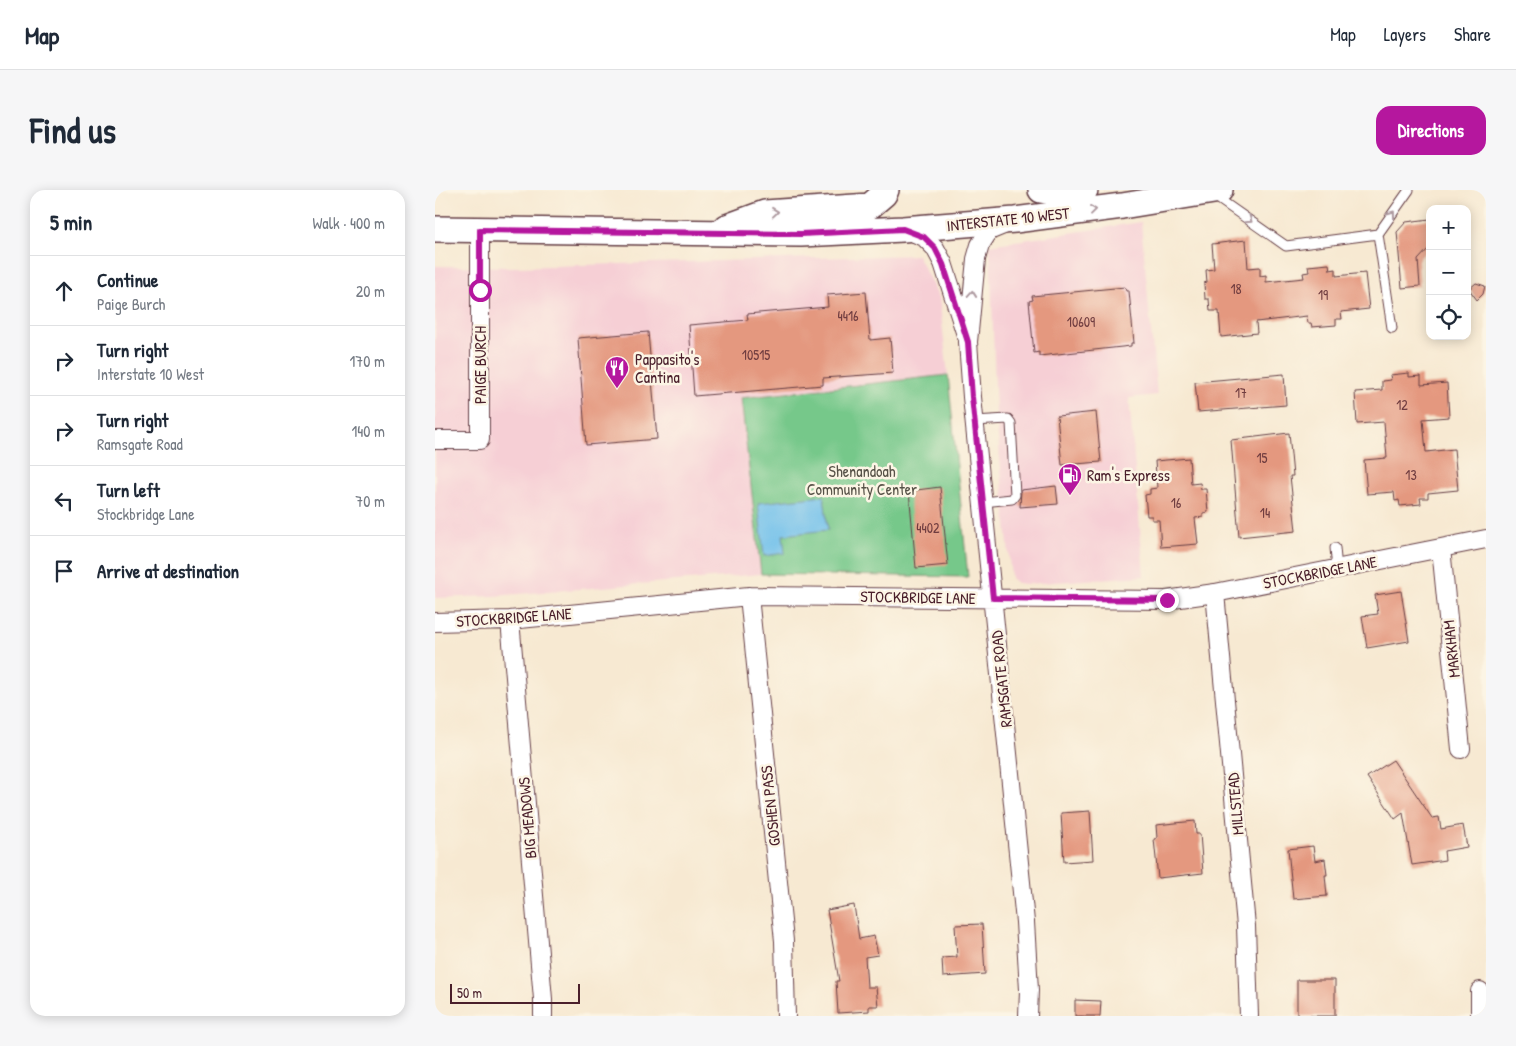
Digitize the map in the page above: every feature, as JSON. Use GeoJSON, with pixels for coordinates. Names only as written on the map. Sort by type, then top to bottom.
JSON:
{"type":"FeatureCollection","features":[{"type":"Feature","properties":{"kind":"main road"},"geometry":{"type":"LineString","coordinates":[[713,233],[765,213],[870,206],[886,190]]}},
{"type":"Feature","properties":{"kind":"main road"},"geometry":{"type":"LineString","coordinates":[[1041,190],[1063,193],[1085,190]]}},
{"type":"Feature","properties":{"kind":"main road","name":"INTERSTATE 10 WEST"},"geometry":{"type":"LineString","coordinates":[[435,229],[801,234],[903,229],[1015,220],[1122,206],[1209,191]]}},
{"type":"Feature","properties":{"kind":"street","name":"RAMSGATE ROAD"},"geometry":{"type":"LineString","coordinates":[[1015,220],[989,231],[980,245],[976,259],[968,342],[1025,922],[1029,990],[1028,1016]]}},
{"type":"Feature","properties":{"kind":"street","name":"RAMSGATE ROAD"},"geometry":{"type":"LineString","coordinates":[[903,229],[924,237],[935,248],[943,264],[968,342]]}},
{"type":"Feature","properties":{"kind":"street","name":"PAIGE BURCH"},"geometry":{"type":"LineString","coordinates":[[435,440],[480,440],[480,230]]}},
{"type":"Feature","properties":{"kind":"street","name":"STOCKBRIDGE LANE"},"geometry":{"type":"LineString","coordinates":[[435,622],[510,620],[749,596],[1167,600],[1215,593],[1486,539]]}},
{"type":"Feature","properties":{"kind":"street","name":"MARKHAM"},"geometry":{"type":"LineString","coordinates":[[1441,548],[1461,750]]}},
{"type":"Feature","properties":{"kind":"street","name":"MILLSTEAD"},"geometry":{"type":"LineString","coordinates":[[1215,593],[1246,926],[1249,1016]]}},
{"type":"Feature","properties":{"kind":"street","name":"GOSHEN PASS"},"geometry":{"type":"LineString","coordinates":[[749,596],[783,940],[786,1016]]}},
{"type":"Feature","properties":{"kind":"street","name":"BIG MEADOWS"},"geometry":{"type":"LineString","coordinates":[[510,620],[543,1016]]}},
{"type":"Feature","properties":{"kind":"street"},"geometry":{"type":"LineString","coordinates":[[1480,1016],[1481,991]]}},
{"type":"Feature","properties":{"kind":"lane"},"geometry":{"type":"LineString","coordinates":[[1392,328],[1378,234],[1409,190]]}},
{"type":"Feature","properties":{"kind":"lane"},"geometry":{"type":"LineString","coordinates":[[1209,191],[1286,246],[1378,234]]}},
{"type":"Feature","properties":{"kind":"lane"},"geometry":{"type":"LineString","coordinates":[[975,421],[1007,419],[1011,423],[1015,495],[1012,499],[983,502]]}},
{"type":"Feature","properties":{"kind":"lane"},"geometry":{"type":"LineString","coordinates":[[1335,548],[1337,569]]}},
{"type":"Feature","properties":{"kind":"shaded area"},"geometry":{"type":"Polygon","coordinates":[[[1141,222],[1157,395],[1129,398],[1144,576],[1017,583],[1011,578],[996,415],[990,245],[1141,222]]]}},
{"type":"Feature","properties":{"kind":"shaded area"},"geometry":{"type":"Polygon","coordinates":[[[917,255],[939,297],[948,375],[741,398],[761,574],[494,596],[435,598],[435,266],[516,267],[917,255]]]}},
{"type":"Feature","properties":{"kind":"green space","name":"Shenandoah Community Center"},"geometry":{"type":"Polygon","coordinates":[[[948,375],[968,577],[761,574],[741,398],[948,375]]]}},
{"type":"Feature","properties":{"kind":"water"},"geometry":{"type":"Polygon","coordinates":[[[824,496],[828,530],[783,535],[785,553],[764,556],[758,503],[824,496]]]}},
{"type":"Feature","properties":{"kind":"building"},"geometry":{"type":"Polygon","coordinates":[[[1426,220],[1426,251],[1418,260],[1420,286],[1402,288],[1397,232],[1406,222],[1426,220]]]}},
{"type":"Feature","properties":{"kind":"building"},"geometry":{"type":"Polygon","coordinates":[[[1246,240],[1248,268],[1260,267],[1260,276],[1266,275],[1266,282],[1304,278],[1303,273],[1309,272],[1308,266],[1329,264],[1330,270],[1336,269],[1336,276],[1365,273],[1369,309],[1341,312],[1342,319],[1336,319],[1336,325],[1312,327],[1311,323],[1308,323],[1307,316],[1256,322],[1257,333],[1221,337],[1219,311],[1210,311],[1209,299],[1205,299],[1204,283],[1207,282],[1206,270],[1214,269],[1212,244],[1246,240]]]}},
{"type":"Feature","properties":{"kind":"building"},"geometry":{"type":"Polygon","coordinates":[[[1476,283],[1485,286],[1483,294],[1477,300],[1471,292],[1471,287],[1476,283]]]}},
{"type":"Feature","properties":{"kind":"building"},"geometry":{"type":"Polygon","coordinates":[[[1125,287],[1126,291],[1129,291],[1134,343],[1131,343],[1131,346],[1039,356],[1039,352],[1034,353],[1029,301],[1033,300],[1032,296],[1125,287]]]}},
{"type":"Feature","properties":{"kind":"building"},"geometry":{"type":"Polygon","coordinates":[[[866,292],[870,340],[890,338],[893,373],[823,378],[823,385],[694,396],[689,325],[748,320],[747,314],[828,307],[827,295],[866,292]]]}},
{"type":"Feature","properties":{"kind":"building","name":"Pappasito's Cantina"},"geometry":{"type":"Polygon","coordinates":[[[648,332],[657,439],[586,445],[578,338],[648,332]]]}},
{"type":"Feature","properties":{"kind":"building"},"geometry":{"type":"Polygon","coordinates":[[[1409,373],[1409,377],[1421,376],[1421,385],[1447,383],[1449,417],[1423,419],[1426,452],[1454,449],[1458,490],[1428,493],[1428,498],[1420,498],[1421,504],[1400,506],[1399,500],[1395,501],[1394,492],[1367,494],[1364,460],[1387,458],[1384,422],[1357,424],[1355,392],[1382,390],[1382,381],[1391,380],[1390,375],[1409,373]]]}},
{"type":"Feature","properties":{"kind":"building"},"geometry":{"type":"Polygon","coordinates":[[[1284,374],[1286,405],[1198,412],[1195,382],[1284,374]]]}},
{"type":"Feature","properties":{"kind":"building"},"geometry":{"type":"Polygon","coordinates":[[[1096,412],[1101,462],[1062,465],[1057,416],[1096,412]]]}},
{"type":"Feature","properties":{"kind":"building"},"geometry":{"type":"Polygon","coordinates":[[[1289,433],[1293,476],[1290,476],[1296,531],[1239,537],[1231,440],[1289,433]]]}},
{"type":"Feature","properties":{"kind":"building"},"geometry":{"type":"Polygon","coordinates":[[[1189,458],[1191,484],[1200,483],[1201,489],[1206,489],[1208,512],[1203,513],[1203,517],[1195,518],[1198,544],[1161,547],[1159,520],[1152,520],[1152,516],[1147,516],[1145,495],[1150,494],[1150,489],[1157,488],[1155,461],[1189,458]]]}},
{"type":"Feature","properties":{"kind":"building"},"geometry":{"type":"Polygon","coordinates":[[[1056,486],[1058,504],[1020,507],[1021,490],[1056,486]]]}},
{"type":"Feature","properties":{"kind":"building"},"geometry":{"type":"Polygon","coordinates":[[[940,487],[948,565],[916,568],[909,491],[940,487]]]}},
{"type":"Feature","properties":{"kind":"building"},"geometry":{"type":"Polygon","coordinates":[[[1401,591],[1409,641],[1367,648],[1362,616],[1378,614],[1375,595],[1401,591]]]}},
{"type":"Feature","properties":{"kind":"building"},"geometry":{"type":"Polygon","coordinates":[[[1393,760],[1432,818],[1439,817],[1441,829],[1463,825],[1467,847],[1444,851],[1445,860],[1412,865],[1403,813],[1395,819],[1367,777],[1393,760]]]}},
{"type":"Feature","properties":{"kind":"building"},"geometry":{"type":"Polygon","coordinates":[[[1090,811],[1093,860],[1064,862],[1061,813],[1090,811]]]}},
{"type":"Feature","properties":{"kind":"building"},"geometry":{"type":"Polygon","coordinates":[[[1195,821],[1196,834],[1200,834],[1203,873],[1158,878],[1154,839],[1157,838],[1156,825],[1195,821]]]}},
{"type":"Feature","properties":{"kind":"building"},"geometry":{"type":"Polygon","coordinates":[[[1313,846],[1315,861],[1325,859],[1327,896],[1293,899],[1288,849],[1313,846]]]}},
{"type":"Feature","properties":{"kind":"building"},"geometry":{"type":"Polygon","coordinates":[[[854,905],[859,939],[874,936],[878,955],[865,957],[867,987],[876,987],[878,1006],[869,1006],[869,1011],[838,1013],[836,981],[839,981],[827,910],[854,905]]]}},
{"type":"Feature","properties":{"kind":"building"},"geometry":{"type":"Polygon","coordinates":[[[982,924],[985,974],[943,977],[942,958],[957,957],[955,925],[982,924]]]}},
{"type":"Feature","properties":{"kind":"building"},"geometry":{"type":"Polygon","coordinates":[[[1297,980],[1335,980],[1335,1016],[1297,1016],[1297,980]]]}},
{"type":"Feature","properties":{"kind":"building"},"geometry":{"type":"Polygon","coordinates":[[[1075,1000],[1101,1001],[1100,1016],[1075,1016],[1075,1000]]]}},
{"type":"Feature","properties":{"kind":"place","name":"Pappasito's Cantina"},"geometry":{"type":"Point","coordinates":[617,389]}},
{"type":"Feature","properties":{"kind":"place","name":"Ram's Express"},"geometry":{"type":"Point","coordinates":[1070,496]}},
{"type":"Feature","properties":{"kind":"route"},"geometry":{"type":"LineString","coordinates":[[480,290],[480,230],[801,234],[903,229],[924,237],[935,248],[943,264],[968,342],[993,598],[1167,600]]}}]}
